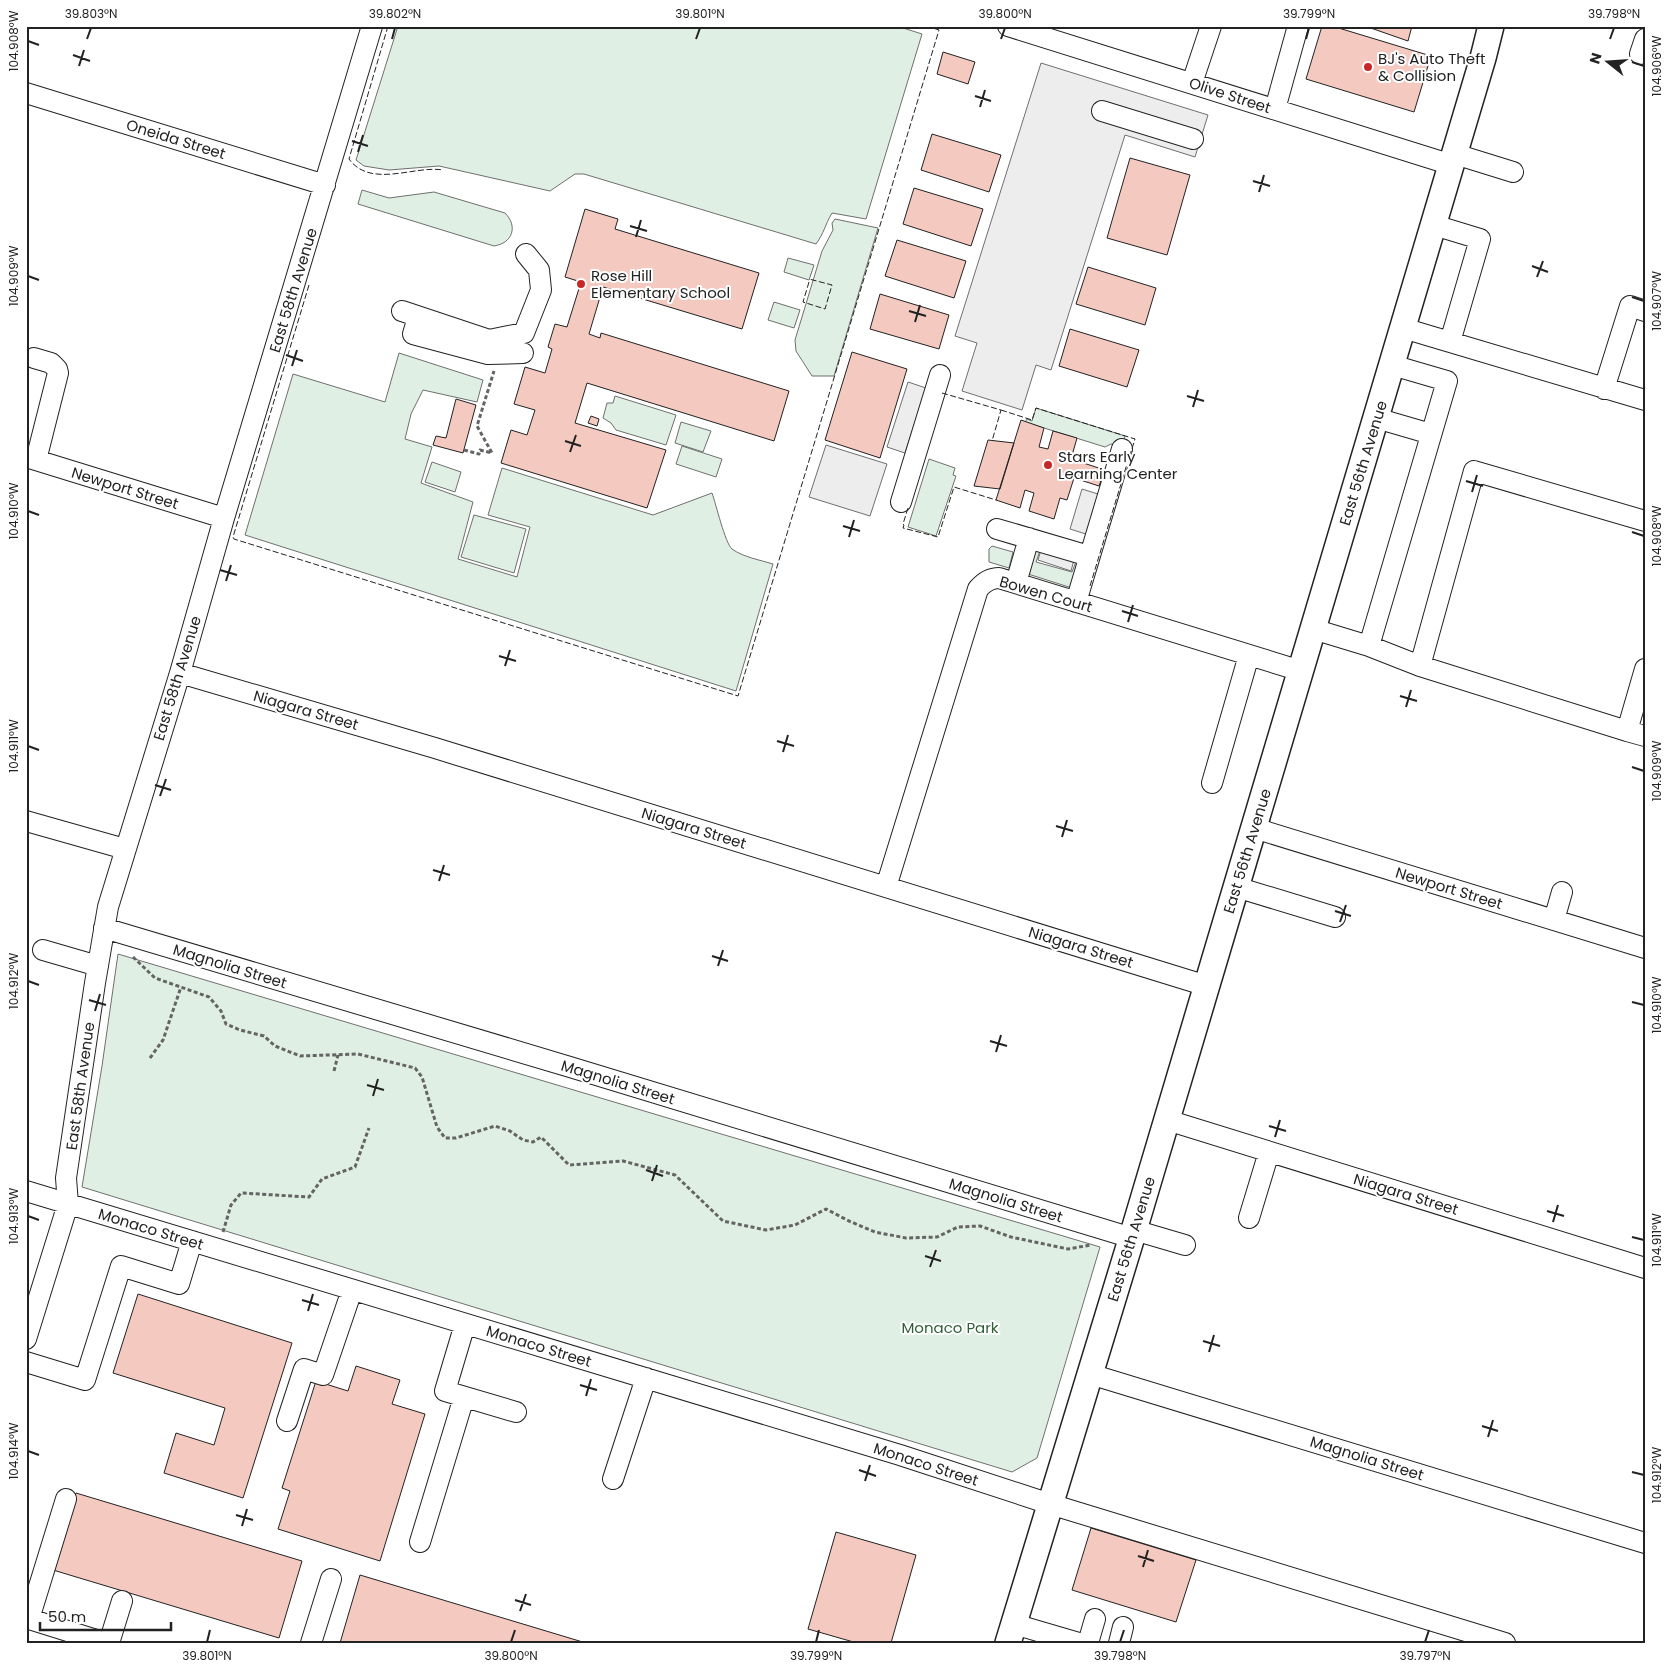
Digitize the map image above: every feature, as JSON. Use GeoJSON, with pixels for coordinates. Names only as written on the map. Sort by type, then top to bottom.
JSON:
{"type":"FeatureCollection","features":[{"type":"Feature","properties":{"kind":"main road","name":"East 56th Avenue"},"geometry":{"type":"LineString","coordinates":[[1011,1634],[1133,1234],[1434,225],[1491,26]]}},
{"type":"Feature","properties":{"kind":"main road","name":"East 56th Avenue"},"geometry":{"type":"LineString","coordinates":[[1483,58],[1498,26]]}},
{"type":"Feature","properties":{"kind":"street","name":"East 58th Avenue"},"geometry":{"type":"LineString","coordinates":[[26,1339],[30,1313],[68,1204],[66,1178],[108,907],[180,673],[224,518],[372,26]]}},
{"type":"Feature","properties":{"kind":"street","name":"Olive Street"},"geometry":{"type":"LineString","coordinates":[[1008,26],[1275,109],[1453,159],[1513,172]]}},
{"type":"Feature","properties":{"kind":"street"},"geometry":{"type":"LineString","coordinates":[[1192,83],[1211,26]]}},
{"type":"Feature","properties":{"kind":"street"},"geometry":{"type":"LineString","coordinates":[[1275,109],[1298,26]]}},
{"type":"Feature","properties":{"kind":"street","name":"Oneida Street"},"geometry":{"type":"LineString","coordinates":[[26,93],[325,185]]}},
{"type":"Feature","properties":{"kind":"street"},"geometry":{"type":"LineString","coordinates":[[1102,111],[1193,139]]}},
{"type":"Feature","properties":{"kind":"street"},"geometry":{"type":"LineString","coordinates":[[1434,225],[1480,239],[1450,342]]}},
{"type":"Feature","properties":{"kind":"street"},"geometry":{"type":"LineString","coordinates":[[523,353],[488,354],[412,334],[410,314],[489,340],[524,333],[541,290],[539,270],[526,254]]}},
{"type":"Feature","properties":{"kind":"street"},"geometry":{"type":"LineString","coordinates":[[1604,389],[1630,306],[1645,311]]}},
{"type":"Feature","properties":{"kind":"street"},"geometry":{"type":"LineString","coordinates":[[1403,328],[1645,400]]}},
{"type":"Feature","properties":{"kind":"street"},"geometry":{"type":"LineString","coordinates":[[31,459],[58,374],[57,369],[51,363],[34,358]]}},
{"type":"Feature","properties":{"kind":"street"},"geometry":{"type":"LineString","coordinates":[[1369,646],[1447,381],[1392,365]]}},
{"type":"Feature","properties":{"kind":"street"},"geometry":{"type":"LineString","coordinates":[[901,502],[940,375]]}},
{"type":"Feature","properties":{"kind":"street"},"geometry":{"type":"LineString","coordinates":[[1376,418],[1431,434]]}},
{"type":"Feature","properties":{"kind":"street"},"geometry":{"type":"LineString","coordinates":[[1076,602],[1122,449]]}},
{"type":"Feature","properties":{"kind":"street","name":"Newport Street"},"geometry":{"type":"LineString","coordinates":[[31,459],[224,518]]}},
{"type":"Feature","properties":{"kind":"street"},"geometry":{"type":"LineString","coordinates":[[1420,666],[1474,471],[1645,521]]}},
{"type":"Feature","properties":{"kind":"street"},"geometry":{"type":"LineString","coordinates":[[997,528],[1089,556]]}},
{"type":"Feature","properties":{"kind":"street"},"geometry":{"type":"LineString","coordinates":[[1016,583],[1030,538]]}},
{"type":"Feature","properties":{"kind":"street","name":"Bowen Court"},"geometry":{"type":"LineString","coordinates":[[886,887],[978,588],[993,578],[1016,583],[1301,671]]}},
{"type":"Feature","properties":{"kind":"street"},"geometry":{"type":"LineString","coordinates":[[1313,628],[1369,646],[1420,666],[1636,734],[1645,668]]}},
{"type":"Feature","properties":{"kind":"street"},"geometry":{"type":"LineString","coordinates":[[1212,783],[1249,655]]}},
{"type":"Feature","properties":{"kind":"street","name":"Niagara Street"},"geometry":{"type":"LineString","coordinates":[[180,673],[426,745],[1207,986]]}},
{"type":"Feature","properties":{"kind":"street"},"geometry":{"type":"LineString","coordinates":[[26,821],[125,849]]}},
{"type":"Feature","properties":{"kind":"street","name":"Newport Street"},"geometry":{"type":"LineString","coordinates":[[1254,828],[1645,948]]}},
{"type":"Feature","properties":{"kind":"street"},"geometry":{"type":"LineString","coordinates":[[1236,887],[1335,917]]}},
{"type":"Feature","properties":{"kind":"street"},"geometry":{"type":"LineString","coordinates":[[1554,920],[1562,892]]}},
{"type":"Feature","properties":{"kind":"street","name":"Magnolia Street"},"geometry":{"type":"LineString","coordinates":[[104,928],[1133,1234],[1185,1245]]}},
{"type":"Feature","properties":{"kind":"street"},"geometry":{"type":"LineString","coordinates":[[43,950],[98,966]]}},
{"type":"Feature","properties":{"kind":"street","name":"Niagara Street"},"geometry":{"type":"LineString","coordinates":[[1167,1120],[1645,1268]]}},
{"type":"Feature","properties":{"kind":"street"},"geometry":{"type":"LineString","coordinates":[[1249,1218],[1269,1152]]}},
{"type":"Feature","properties":{"kind":"street","name":"Monaco Street"},"geometry":{"type":"LineString","coordinates":[[26,1191],[900,1455],[1050,1504],[1505,1643]]}},
{"type":"Feature","properties":{"kind":"street"},"geometry":{"type":"LineString","coordinates":[[26,1362],[85,1380],[120,1266],[179,1284],[192,1242]]}},
{"type":"Feature","properties":{"kind":"street"},"geometry":{"type":"LineString","coordinates":[[287,1421],[304,1369],[323,1375],[352,1290]]}},
{"type":"Feature","properties":{"kind":"street"},"geometry":{"type":"LineString","coordinates":[[465,1324],[445,1391],[516,1412]]}},
{"type":"Feature","properties":{"kind":"street","name":"Magnolia Street"},"geometry":{"type":"LineString","coordinates":[[1090,1374],[1645,1543]]}},
{"type":"Feature","properties":{"kind":"street"},"geometry":{"type":"LineString","coordinates":[[613,1479],[646,1378]]}},
{"type":"Feature","properties":{"kind":"street"},"geometry":{"type":"LineString","coordinates":[[420,1542],[464,1397]]}},
{"type":"Feature","properties":{"kind":"street"},"geometry":{"type":"LineString","coordinates":[[66,1499],[28,1619],[73,1638],[108,1643],[122,1601]]}},
{"type":"Feature","properties":{"kind":"street"},"geometry":{"type":"LineString","coordinates":[[311,1643],[331,1579]]}},
{"type":"Feature","properties":{"kind":"street"},"geometry":{"type":"LineString","coordinates":[[1088,1643],[1096,1619]]}},
{"type":"Feature","properties":{"kind":"street"},"geometry":{"type":"LineString","coordinates":[[1011,1634],[1079,1643]]}},
{"type":"Feature","properties":{"kind":"path"},"geometry":{"type":"LineString","coordinates":[[464,450],[479,454],[480,450],[492,453],[478,426],[499,354]]}},
{"type":"Feature","properties":{"kind":"path"},"geometry":{"type":"LineString","coordinates":[[129,953],[155,978],[209,997],[222,1011],[226,1024],[240,1030],[264,1036],[275,1046],[300,1056],[358,1054],[415,1068],[422,1076],[436,1126],[445,1138],[456,1138],[494,1126],[510,1131],[523,1140],[534,1142],[541,1137],[569,1165],[623,1161],[675,1174],[723,1221],[766,1230],[795,1225],[826,1209],[875,1232],[906,1238],[937,1237],[958,1227],[980,1226],[1019,1239],[1068,1249],[1095,1244]]}},
{"type":"Feature","properties":{"kind":"path"},"geometry":{"type":"LineString","coordinates":[[150,1058],[163,1040],[181,987]]}},
{"type":"Feature","properties":{"kind":"path"},"geometry":{"type":"LineString","coordinates":[[334,1071],[338,1055]]}},
{"type":"Feature","properties":{"kind":"path"},"geometry":{"type":"LineString","coordinates":[[217,1249],[231,1205],[241,1193],[309,1198],[322,1179],[355,1167],[369,1128]]}},
{"type":"Feature","properties":{"kind":"green space"},"geometry":{"type":"Polygon","coordinates":[[[398,26],[897,26],[922,34],[866,219],[832,213],[816,244],[584,174],[575,174],[550,191],[439,166],[389,170],[364,166],[356,160],[398,26]]]}},
{"type":"Feature","properties":{"kind":"green space"},"geometry":{"type":"Polygon","coordinates":[[[362,190],[389,198],[434,192],[505,213],[511,223],[511,233],[506,241],[494,246],[358,204],[362,190]]]}},
{"type":"Feature","properties":{"kind":"green space"},"geometry":{"type":"Polygon","coordinates":[[[835,219],[878,228],[834,376],[812,376],[796,351],[795,340],[822,251],[833,230],[832,223],[835,219]]]}},
{"type":"Feature","properties":{"kind":"green space"},"geometry":{"type":"Polygon","coordinates":[[[788,258],[814,265],[809,280],[784,272],[788,258]]]}},
{"type":"Feature","properties":{"kind":"green space"},"geometry":{"type":"Polygon","coordinates":[[[774,302],[800,310],[794,328],[768,320],[774,302]]]}},
{"type":"Feature","properties":{"kind":"green space"},"geometry":{"type":"Polygon","coordinates":[[[399,353],[483,380],[477,402],[423,390],[411,414],[405,439],[432,447],[421,483],[473,502],[458,559],[517,577],[530,527],[488,515],[502,468],[653,515],[712,493],[724,532],[732,549],[746,556],[773,564],[736,691],[245,535],[293,374],[385,402],[399,353]]]}},
{"type":"Feature","properties":{"kind":"green space"},"geometry":{"type":"Polygon","coordinates":[[[615,396],[676,415],[666,445],[616,430],[611,423],[603,418],[607,403],[613,403],[615,396]]]}},
{"type":"Feature","properties":{"kind":"green space"},"geometry":{"type":"Polygon","coordinates":[[[1036,408],[1125,436],[1122,447],[1111,444],[1105,447],[1025,422],[1027,419],[1032,421],[1036,408]]]}},
{"type":"Feature","properties":{"kind":"green space"},"geometry":{"type":"Polygon","coordinates":[[[681,422],[711,431],[703,452],[675,443],[681,422]]]}},
{"type":"Feature","properties":{"kind":"green space"},"geometry":{"type":"Polygon","coordinates":[[[682,446],[722,459],[716,477],[676,464],[682,446]]]}},
{"type":"Feature","properties":{"kind":"green space"},"geometry":{"type":"Polygon","coordinates":[[[929,459],[955,468],[953,475],[956,476],[936,536],[908,527],[929,459]]]}},
{"type":"Feature","properties":{"kind":"green space"},"geometry":{"type":"Polygon","coordinates":[[[432,462],[461,472],[455,492],[425,482],[432,462]]]}},
{"type":"Feature","properties":{"kind":"green space"},"geometry":{"type":"Polygon","coordinates":[[[474,515],[526,529],[514,573],[461,557],[474,515]]]}},
{"type":"Feature","properties":{"kind":"green space"},"geometry":{"type":"Polygon","coordinates":[[[992,546],[1013,552],[1009,568],[989,562],[989,549],[992,546]]]}},
{"type":"Feature","properties":{"kind":"green space"},"geometry":{"type":"Polygon","coordinates":[[[1035,547],[1041,548],[1036,562],[1072,572],[1079,558],[1072,588],[1028,574],[1035,547]]]}},
{"type":"Feature","properties":{"kind":"green space","name":"Monaco Park"},"geometry":{"type":"Polygon","coordinates":[[[118,954],[1100,1247],[1037,1458],[1012,1472],[82,1187],[118,954]]]}},
{"type":"Feature","properties":{"kind":"shaded area"},"geometry":{"type":"Polygon","coordinates":[[[1041,63],[1208,115],[1195,157],[1125,135],[1051,370],[1036,365],[1022,410],[962,391],[977,343],[955,336],[1041,63]]]}},
{"type":"Feature","properties":{"kind":"shaded area"},"geometry":{"type":"Polygon","coordinates":[[[908,382],[926,388],[905,453],[887,447],[908,382]]]}},
{"type":"Feature","properties":{"kind":"shaded area"},"geometry":{"type":"Polygon","coordinates":[[[826,445],[887,464],[870,516],[809,497],[826,445]]]}},
{"type":"Feature","properties":{"kind":"shaded area"},"geometry":{"type":"Polygon","coordinates":[[[1082,489],[1101,495],[1089,535],[1070,529],[1082,489]]]}},
{"type":"Feature","properties":{"kind":"shaded area"},"geometry":{"type":"Polygon","coordinates":[[[1042,546],[1075,556],[1071,571],[1038,560],[1042,546]]]}},
{"type":"Feature","properties":{"kind":"building","name":"BJ's Auto Theft & Collision"},"geometry":{"type":"Polygon","coordinates":[[[1322,26],[1332,26],[1431,56],[1414,112],[1306,79],[1322,26]]]}},
{"type":"Feature","properties":{"kind":"building"},"geometry":{"type":"Polygon","coordinates":[[[1365,26],[1412,26],[1408,41],[1365,26]]]}},
{"type":"Feature","properties":{"kind":"building"},"geometry":{"type":"Polygon","coordinates":[[[943,52],[975,62],[968,84],[937,74],[943,52]]]}},
{"type":"Feature","properties":{"kind":"building"},"geometry":{"type":"Polygon","coordinates":[[[932,134],[1001,155],[989,192],[921,170],[932,134]]]}},
{"type":"Feature","properties":{"kind":"building"},"geometry":{"type":"Polygon","coordinates":[[[1130,158],[1190,175],[1167,255],[1107,238],[1130,158]]]}},
{"type":"Feature","properties":{"kind":"building"},"geometry":{"type":"Polygon","coordinates":[[[914,188],[983,209],[971,246],[903,224],[914,188]]]}},
{"type":"Feature","properties":{"kind":"building"},"geometry":{"type":"Polygon","coordinates":[[[585,209],[618,219],[615,229],[759,273],[742,329],[603,287],[589,334],[600,338],[601,333],[789,391],[774,441],[587,383],[575,423],[666,450],[647,508],[501,463],[511,430],[527,435],[535,410],[514,404],[525,367],[545,373],[552,349],[548,347],[555,324],[567,327],[581,282],[565,277],[585,209]]]}},
{"type":"Feature","properties":{"kind":"building"},"geometry":{"type":"Polygon","coordinates":[[[897,240],[966,261],[954,298],[885,276],[897,240]]]}},
{"type":"Feature","properties":{"kind":"building"},"geometry":{"type":"Polygon","coordinates":[[[1088,267],[1156,288],[1145,325],[1076,304],[1088,267]]]}},
{"type":"Feature","properties":{"kind":"building"},"geometry":{"type":"Polygon","coordinates":[[[880,294],[949,315],[939,349],[870,329],[880,294]]]}},
{"type":"Feature","properties":{"kind":"building"},"geometry":{"type":"Polygon","coordinates":[[[1070,329],[1139,350],[1127,387],[1059,366],[1070,329]]]}},
{"type":"Feature","properties":{"kind":"building"},"geometry":{"type":"Polygon","coordinates":[[[852,352],[907,369],[880,458],[825,440],[852,352]]]}},
{"type":"Feature","properties":{"kind":"building"},"geometry":{"type":"Polygon","coordinates":[[[456,399],[476,405],[463,453],[433,445],[436,436],[446,438],[456,399]]]}},
{"type":"Feature","properties":{"kind":"building"},"geometry":{"type":"Polygon","coordinates":[[[591,416],[599,419],[597,426],[588,423],[591,416]]]}},
{"type":"Feature","properties":{"kind":"building","name":"Stars Early Learning Center"},"geometry":{"type":"Polygon","coordinates":[[[1021,420],[1044,428],[1039,447],[1048,449],[1053,431],[1077,438],[1071,459],[1105,470],[1099,486],[1074,478],[1067,500],[1060,498],[1054,519],[1029,511],[1034,493],[1025,490],[1020,508],[996,500],[1021,420]]]}},
{"type":"Feature","properties":{"kind":"building"},"geometry":{"type":"Polygon","coordinates":[[[988,440],[1014,443],[1000,489],[974,486],[988,440]]]}},
{"type":"Feature","properties":{"kind":"building"},"geometry":{"type":"Polygon","coordinates":[[[138,1294],[292,1343],[243,1498],[164,1473],[176,1433],[214,1445],[225,1408],[113,1373],[138,1294]]]}},
{"type":"Feature","properties":{"kind":"building"},"geometry":{"type":"Polygon","coordinates":[[[356,1366],[400,1380],[392,1404],[425,1414],[380,1561],[278,1529],[290,1491],[282,1488],[316,1381],[348,1391],[356,1366]]]}},
{"type":"Feature","properties":{"kind":"building"},"geometry":{"type":"Polygon","coordinates":[[[76,1493],[302,1561],[279,1638],[53,1570],[76,1493]]]}},
{"type":"Feature","properties":{"kind":"building"},"geometry":{"type":"Polygon","coordinates":[[[1091,1528],[1196,1560],[1176,1622],[1072,1590],[1091,1528]]]}},
{"type":"Feature","properties":{"kind":"building"},"geometry":{"type":"Polygon","coordinates":[[[836,1532],[916,1555],[891,1643],[857,1643],[808,1629],[836,1532]]]}},
{"type":"Feature","properties":{"kind":"building"},"geometry":{"type":"Polygon","coordinates":[[[360,1575],[586,1643],[340,1643],[360,1575]]]}},
{"type":"Feature","properties":{"kind":"fence"},"geometry":{"type":"LineString","coordinates":[[388,26],[349,159],[358,168],[369,173],[394,174],[432,169],[443,170]]}},
{"type":"Feature","properties":{"kind":"fence"},"geometry":{"type":"LineString","coordinates":[[309,285],[233,537],[234,539],[738,696],[939,30],[927,26]]}},
{"type":"Feature","properties":{"kind":"fence"},"geometry":{"type":"LineString","coordinates":[[809,279],[832,285],[825,309],[803,302],[809,282]]}},
{"type":"Feature","properties":{"kind":"fence"},"geometry":{"type":"LineString","coordinates":[[942,393],[1001,410],[992,441]]}},
{"type":"Feature","properties":{"kind":"fence"},"geometry":{"type":"LineString","coordinates":[[1001,410],[1032,420],[1036,408],[1135,439],[1130,455]]}},
{"type":"Feature","properties":{"kind":"fence"},"geometry":{"type":"LineString","coordinates":[[1090,586],[1127,464]]}},
{"type":"Feature","properties":{"kind":"fence"},"geometry":{"type":"LineString","coordinates":[[908,508],[903,528],[938,537],[954,487],[996,500]]}},
{"type":"Feature","properties":{"kind":"place","name":"BJ's Auto Theft & Collision"},"geometry":{"type":"Point","coordinates":[1368,67]}},
{"type":"Feature","properties":{"kind":"place","name":"Rose Hill Elementary School"},"geometry":{"type":"Point","coordinates":[581,284]}},
{"type":"Feature","properties":{"kind":"place","name":"Stars Early Learning Center"},"geometry":{"type":"Point","coordinates":[1048,465]}}]}
